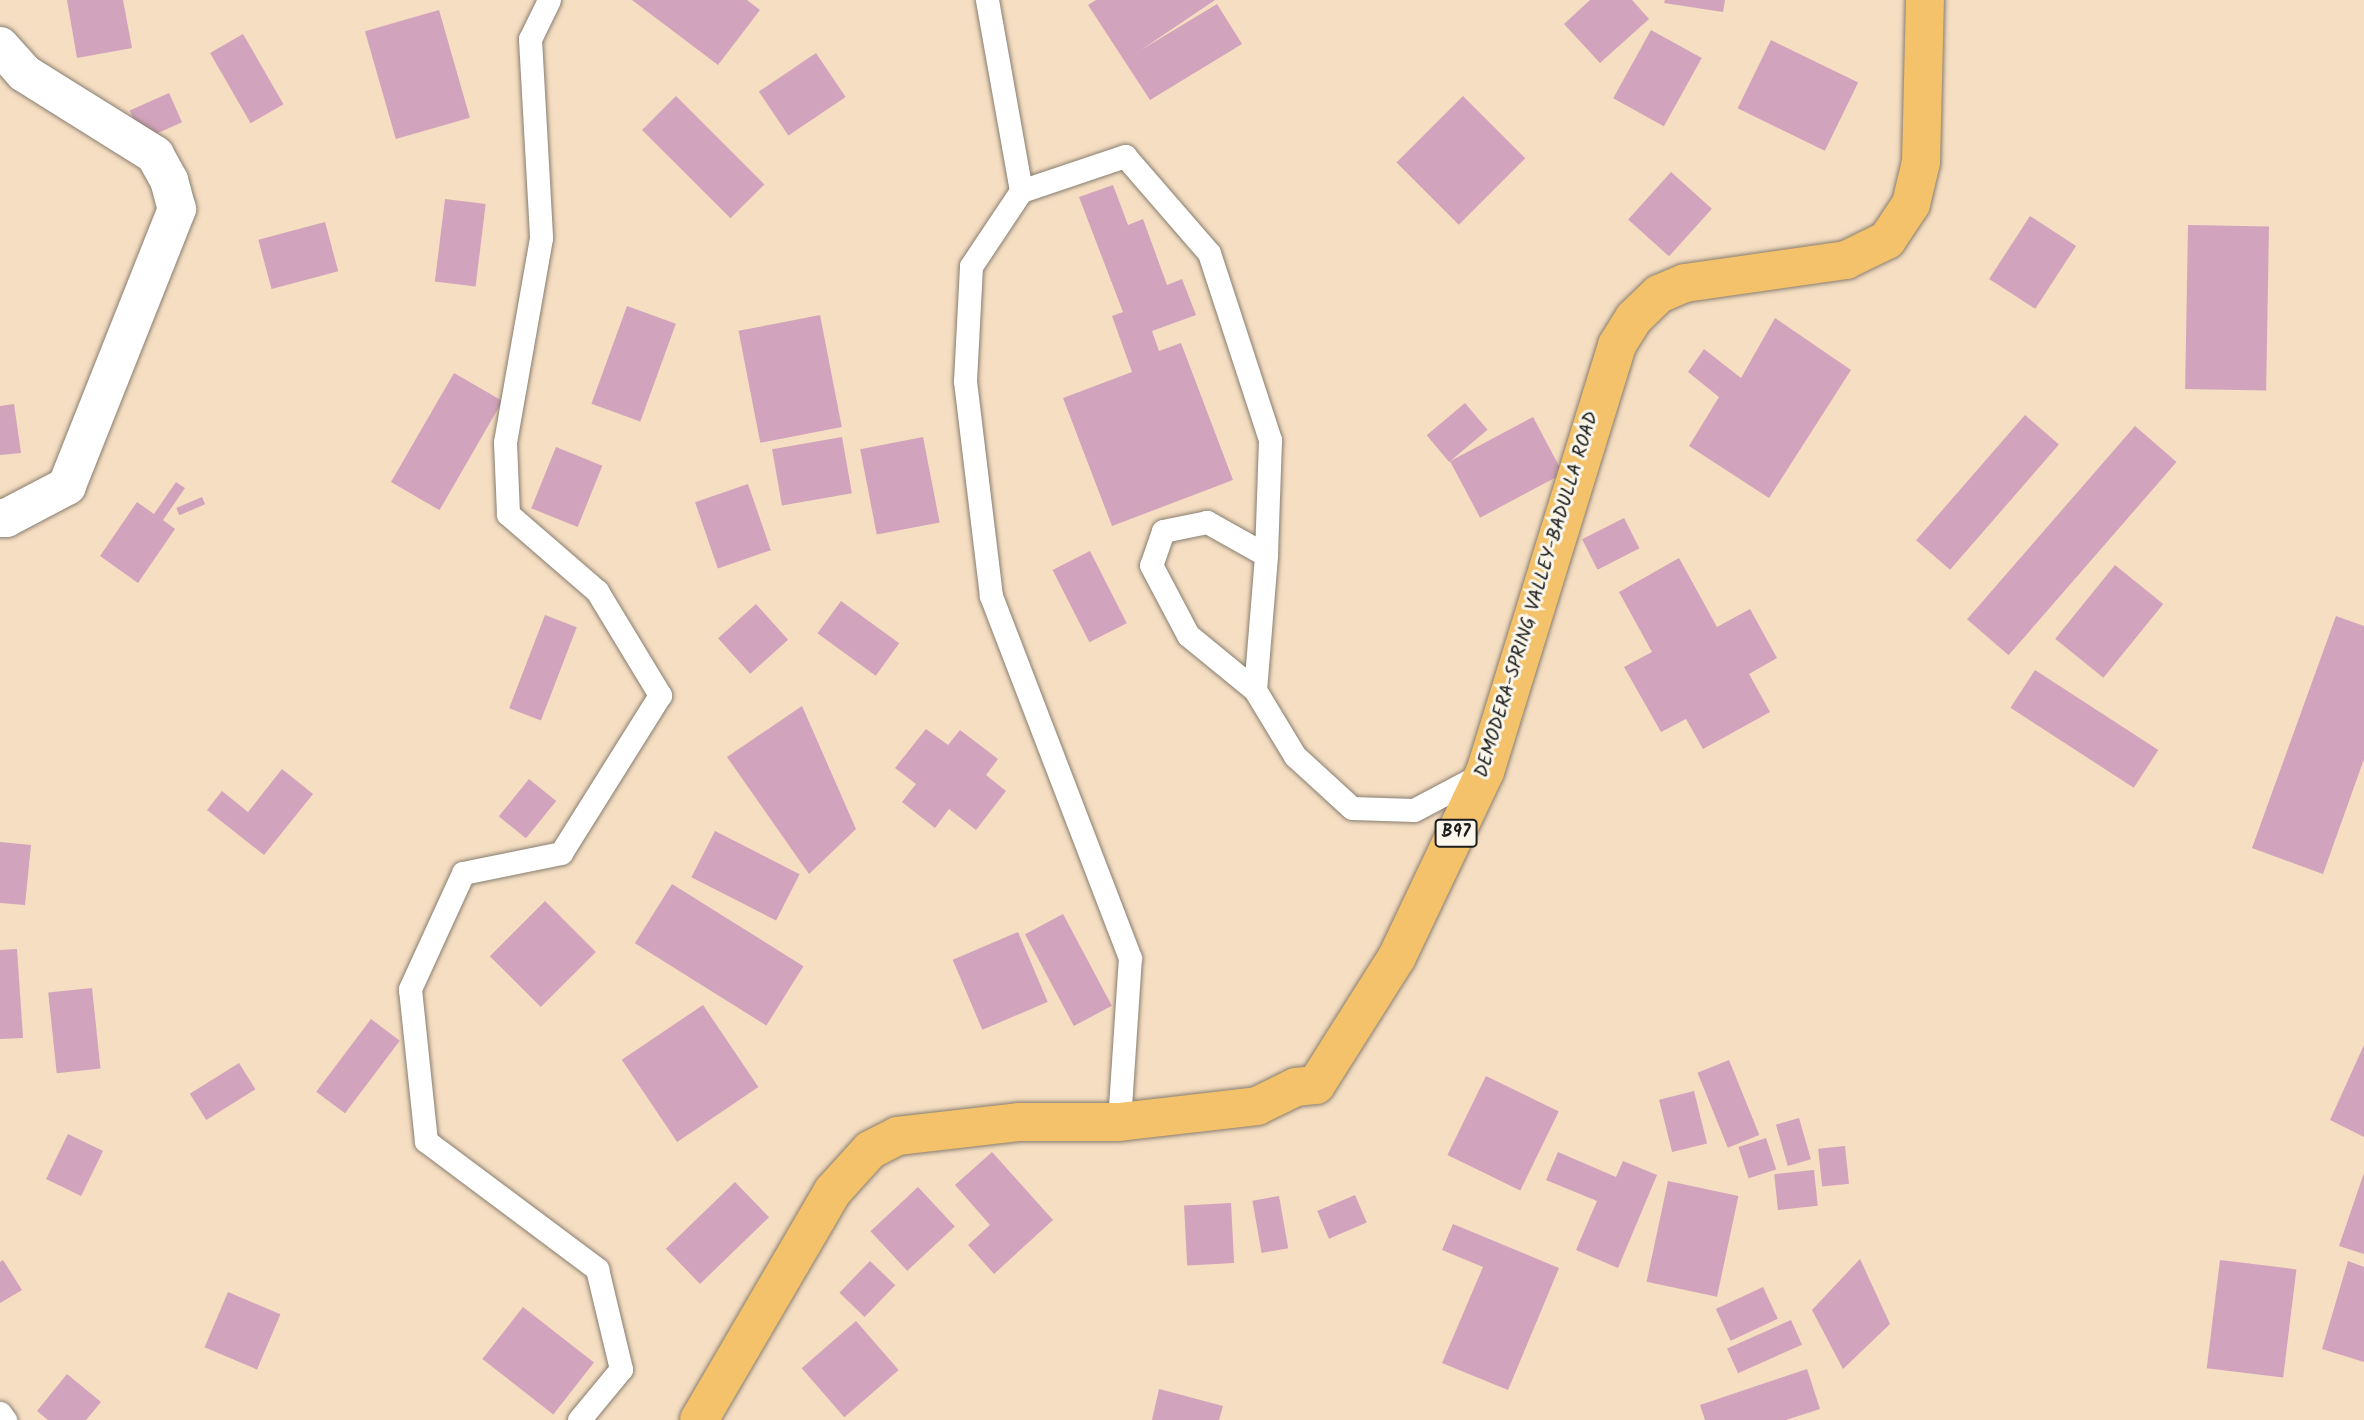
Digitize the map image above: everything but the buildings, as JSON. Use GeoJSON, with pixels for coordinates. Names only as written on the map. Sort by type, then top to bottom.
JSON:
{"type":"FeatureCollection","features":[{"type":"Feature","properties":{"kind":"main road","name":"DEMODERA-SPRING VALLEY-BADULLA ROAD"},"geometry":{"type":"LineString","coordinates":[[699,1420],[833,1191],[870,1150],[897,1136],[918,1132],[1020,1122],[1119,1122],[1257,1107],[1296,1087],[1316,1085],[1397,957],[1485,772],[1617,345],[1634,318],[1659,295],[1685,284],[1846,260],[1887,240],[1911,204],[1922,162],[1925,0]]}},
{"type":"Feature","properties":{"kind":"street"},"geometry":{"type":"LineString","coordinates":[[0,46],[24,73],[155,155],[169,180],[177,209],[67,486],[6,518],[0,518]]}},
{"type":"Feature","properties":{"kind":"lane"},"geometry":{"type":"LineString","coordinates":[[549,0],[530,39],[541,238],[505,442],[508,514],[597,592],[660,695],[561,853],[463,873],[410,989],[426,1141],[597,1269],[621,1369],[579,1420]]}},
{"type":"Feature","properties":{"kind":"lane"},"geometry":{"type":"LineString","coordinates":[[986,0],[1021,191]]}},
{"type":"Feature","properties":{"kind":"lane"},"geometry":{"type":"LineString","coordinates":[[1119,1122],[1130,958],[991,596],[965,381],[971,266],[1021,191],[1125,156],[1209,253],[1270,440],[1266,555],[1255,690]]}},
{"type":"Feature","properties":{"kind":"lane"},"geometry":{"type":"LineString","coordinates":[[1266,555],[1207,522],[1163,531],[1151,565],[1188,635],[1255,690],[1295,756],[1352,808],[1414,810],[1485,772]]}},
{"type":"Feature","properties":{"kind":"lane"},"geometry":{"type":"LineString","coordinates":[[0,1413],[5,1420]]}}]}
